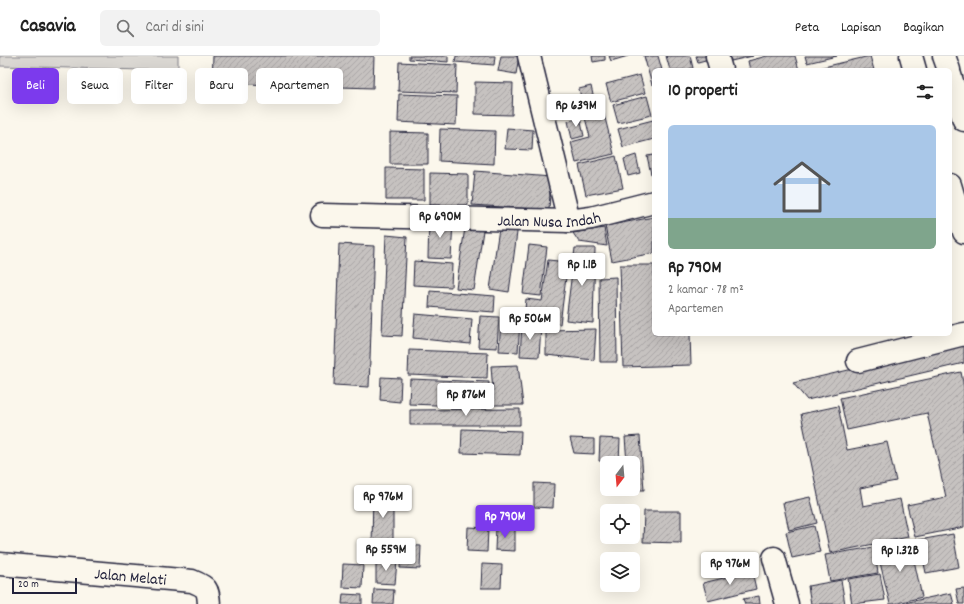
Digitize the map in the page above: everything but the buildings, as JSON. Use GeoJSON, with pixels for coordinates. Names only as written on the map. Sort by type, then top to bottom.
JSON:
{"type":"FeatureCollection","features":[{"type":"Feature","properties":{"kind":"street"},"geometry":{"type":"LineString","coordinates":[[529,56],[569,221]]}},
{"type":"Feature","properties":{"kind":"street"},"geometry":{"type":"LineString","coordinates":[[717,56],[720,68]]}},
{"type":"Feature","properties":{"kind":"street"},"geometry":{"type":"LineString","coordinates":[[911,56],[914,68]]}},
{"type":"Feature","properties":{"kind":"street"},"geometry":{"type":"LineString","coordinates":[[944,56],[948,68]]}},
{"type":"Feature","properties":{"kind":"street"},"geometry":{"type":"LineString","coordinates":[[952,81],[964,120]]}},
{"type":"Feature","properties":{"kind":"street"},"geometry":{"type":"LineString","coordinates":[[952,133],[964,130]]}},
{"type":"Feature","properties":{"kind":"street"},"geometry":{"type":"LineString","coordinates":[[952,192],[964,232]]}},
{"type":"Feature","properties":{"kind":"street","name":"Jalan Nusa Indah"},"geometry":{"type":"LineString","coordinates":[[322,215],[569,221],[591,218],[652,203]]}},
{"type":"Feature","properties":{"kind":"street"},"geometry":{"type":"LineString","coordinates":[[858,361],[964,334]]}},
{"type":"Feature","properties":{"kind":"street"},"geometry":{"type":"LineString","coordinates":[[774,558],[787,604]]}},
{"type":"Feature","properties":{"kind":"street","name":"Jalan Melati"},"geometry":{"type":"LineString","coordinates":[[0,564],[192,581],[201,584],[206,588],[209,599]]}},
{"type":"Feature","properties":{"kind":"shaded area"},"geometry":{"type":"Polygon","coordinates":[[[0,56],[178,56],[178,68],[131,68],[131,70],[123,69],[123,68],[0,66],[0,56]]]}}]}
